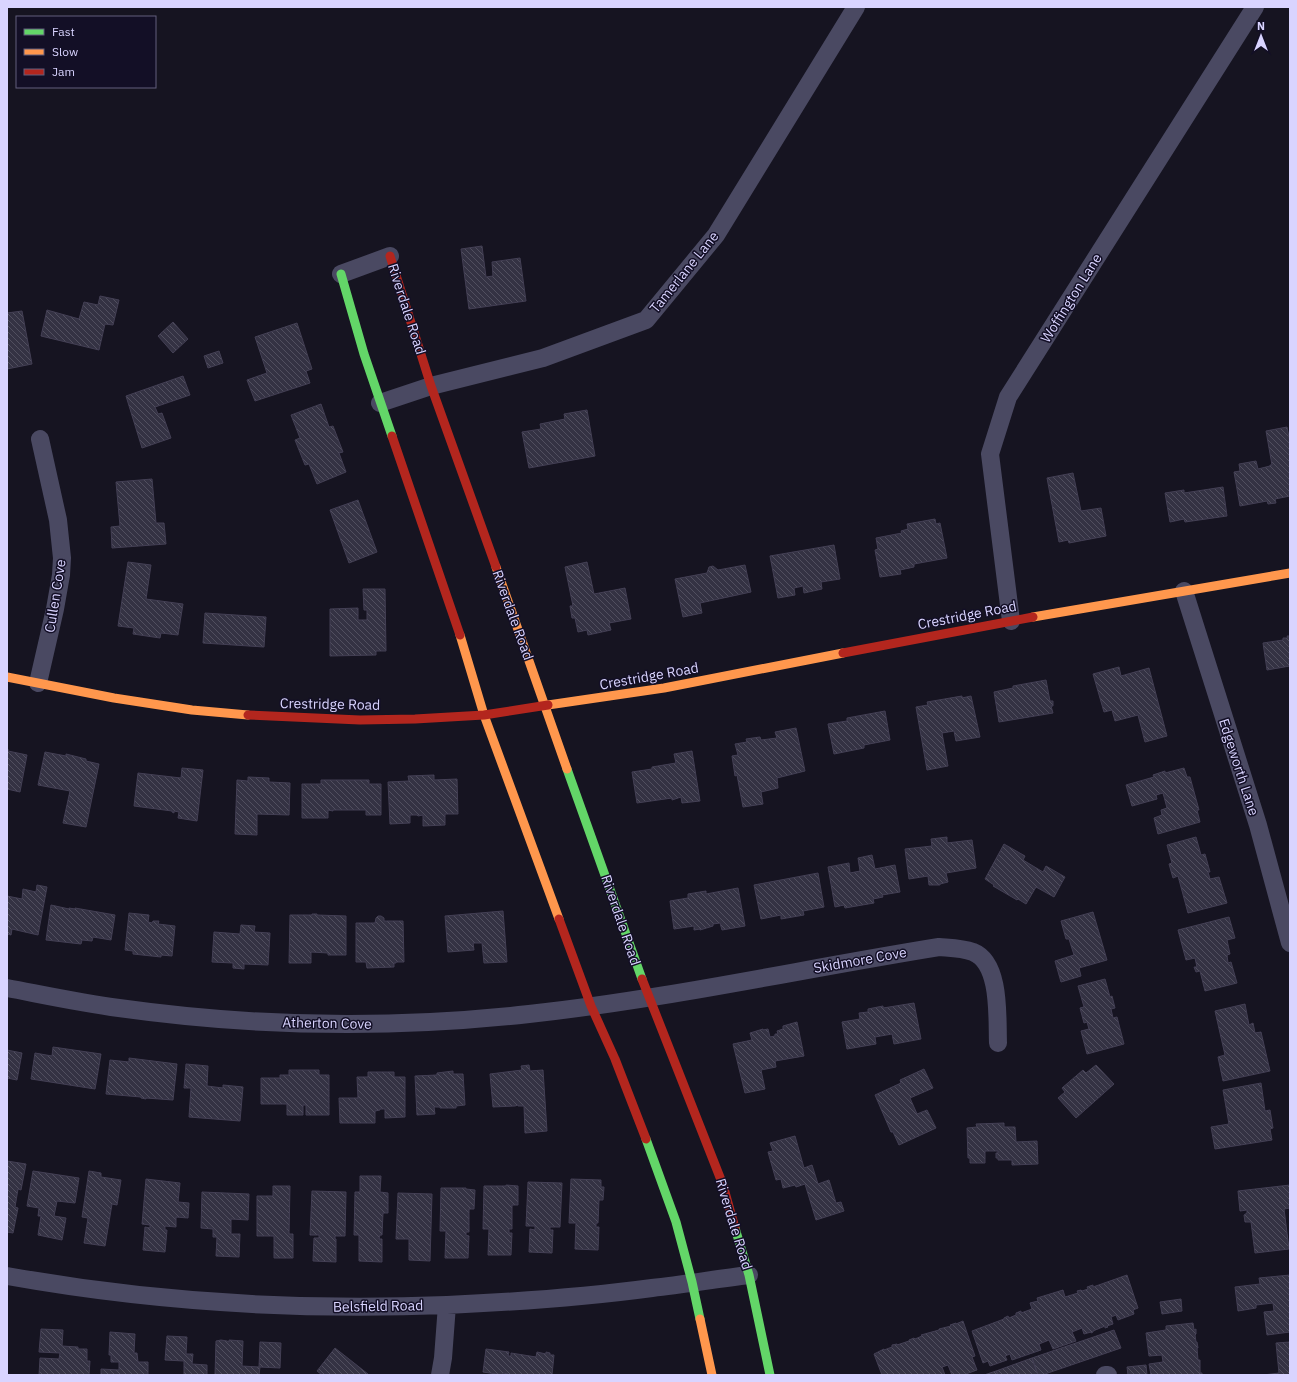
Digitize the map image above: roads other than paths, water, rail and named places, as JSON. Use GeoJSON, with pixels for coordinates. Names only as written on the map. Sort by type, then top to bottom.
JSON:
{"type":"FeatureCollection","features":[{"type":"Feature","properties":{"kind":"street","name":"Tamerlane Lane"},"geometry":{"type":"LineString","coordinates":[[380,403],[431,386],[543,358],[646,320],[716,235],[856,7]]}},
{"type":"Feature","properties":{"kind":"street","name":"Woffington Lane"},"geometry":{"type":"LineString","coordinates":[[1011,621],[990,454],[1008,396],[1255,7]]}},
{"type":"Feature","properties":{"kind":"street","name":"Riverdale Road"},"geometry":{"type":"LineString","coordinates":[[712,1375],[692,1282],[676,1222],[660,1175],[615,1059],[591,1006],[484,715],[455,620],[364,354],[341,274],[390,256],[431,386],[649,998],[723,1185],[749,1275],[770,1375]]}},
{"type":"Feature","properties":{"kind":"street","name":"Cullen Cove"},"geometry":{"type":"LineString","coordinates":[[38,683],[55,608],[61,575],[62,558],[54,500],[40,439]]}},
{"type":"Feature","properties":{"kind":"street","name":"Crestridge Road"},"geometry":{"type":"LineString","coordinates":[[7,677],[114,698],[192,710],[277,717],[360,720],[484,715],[546,707],[664,688],[1011,621],[1290,573]]}},
{"type":"Feature","properties":{"kind":"street","name":"Edgeworth Lane"},"geometry":{"type":"LineString","coordinates":[[1184,591],[1258,825],[1290,943]]}},
{"type":"Feature","properties":{"kind":"street","name":"Skidmore Cove"},"geometry":{"type":"LineString","coordinates":[[649,998],[905,952],[939,947],[958,948],[974,952],[986,962],[992,975],[995,989],[998,1043]]}},
{"type":"Feature","properties":{"kind":"street","name":"Atherton Cove"},"geometry":{"type":"LineString","coordinates":[[7,988],[118,1008],[196,1016],[303,1023],[400,1023],[457,1020],[528,1014],[649,998]]}},
{"type":"Feature","properties":{"kind":"street","name":"Belsfield Road"},"geometry":{"type":"LineString","coordinates":[[7,1276],[96,1290],[217,1303],[306,1306],[447,1305],[606,1293],[749,1275]]}},
{"type":"Feature","properties":{"kind":"street"},"geometry":{"type":"LineString","coordinates":[[440,1375],[443,1358],[447,1305]]}}]}
